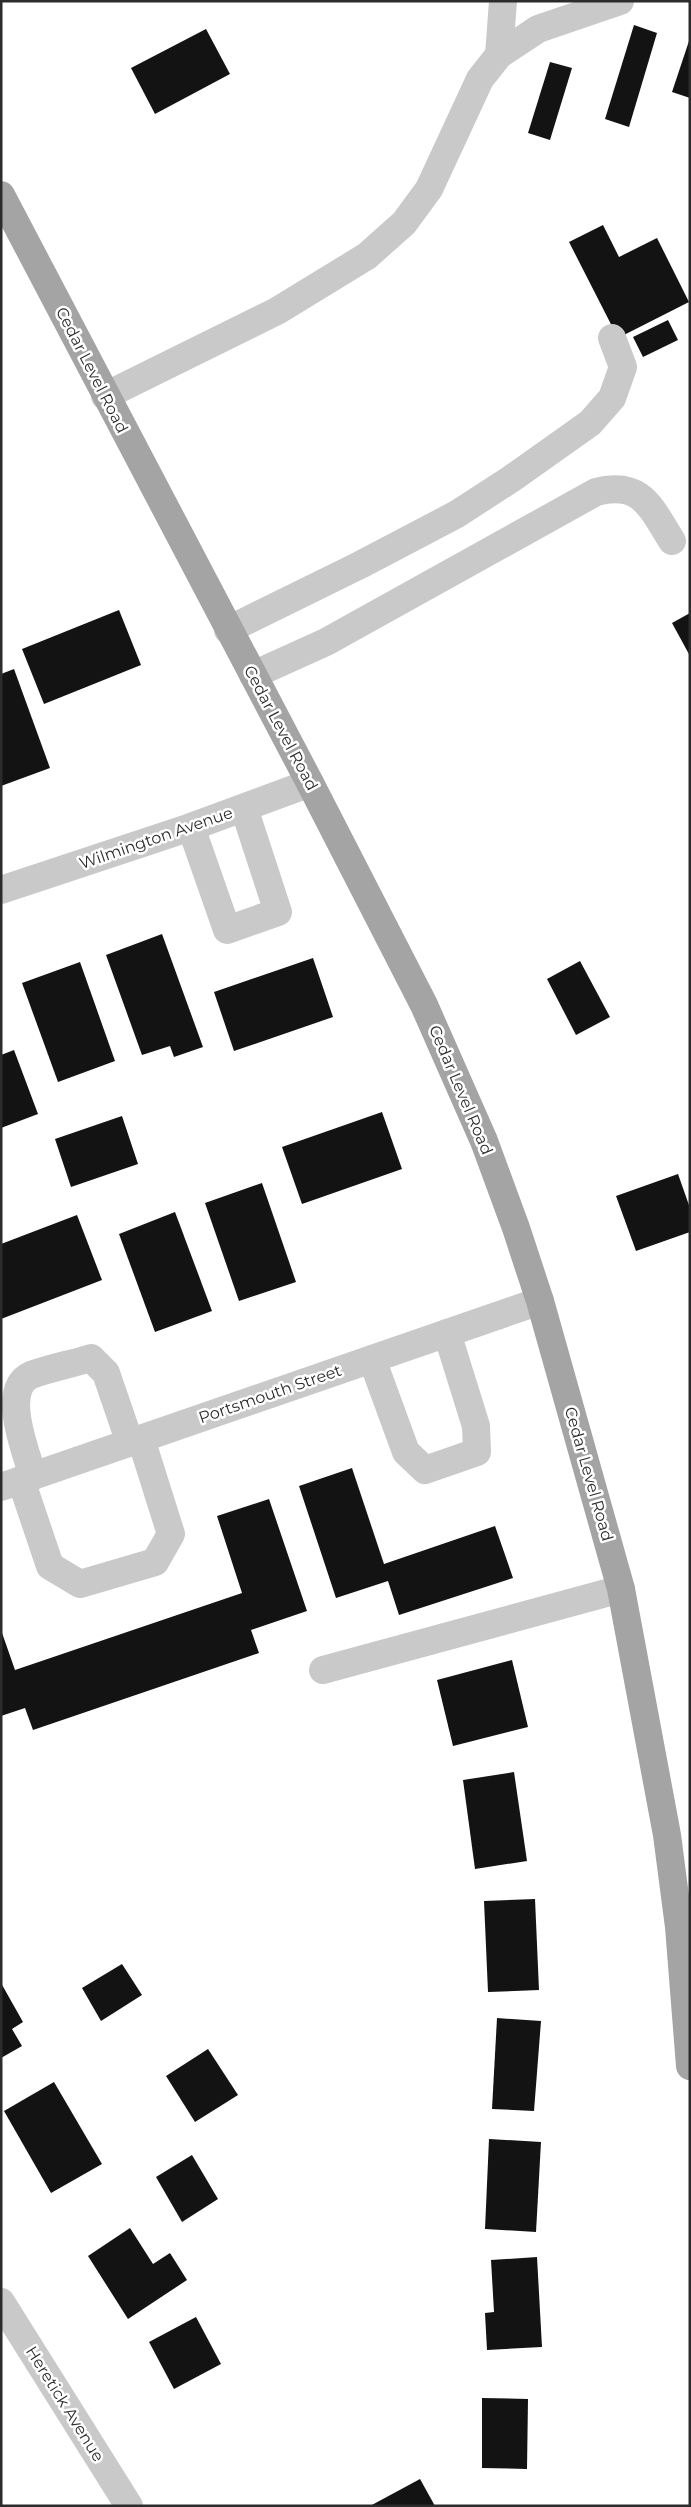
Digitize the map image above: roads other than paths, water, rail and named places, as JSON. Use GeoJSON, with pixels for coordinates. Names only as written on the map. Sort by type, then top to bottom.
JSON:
{"type":"FeatureCollection","features":[{"type":"Feature","properties":{"kind":"main road","name":"Cedar Level Road"},"geometry":{"type":"LineString","coordinates":[[1,195],[310,783],[424,1005],[455,1071],[488,1149],[540,1301],[621,1589],[653,1751],[667,1835],[679,1927],[690,2066]]}},
{"type":"Feature","properties":{"kind":"street"},"geometry":{"type":"LineString","coordinates":[[499,55],[504,1]]}},
{"type":"Feature","properties":{"kind":"street"},"geometry":{"type":"LineString","coordinates":[[106,396],[277,311],[367,256],[404,223],[429,190],[480,79],[499,55],[538,30],[620,1]]}},
{"type":"Feature","properties":{"kind":"street"},"geometry":{"type":"LineString","coordinates":[[228,630],[360,565],[457,514],[590,423],[612,398],[623,367],[612,338]]}},
{"type":"Feature","properties":{"kind":"street"},"geometry":{"type":"LineString","coordinates":[[253,675],[326,642],[596,492],[612,488],[631,490],[647,500],[672,541]]}},
{"type":"Feature","properties":{"kind":"street","name":"Wilmington Avenue"},"geometry":{"type":"LineString","coordinates":[[1,890],[191,827],[310,783]]}},
{"type":"Feature","properties":{"kind":"street"},"geometry":{"type":"LineString","coordinates":[[191,827],[227,930],[278,912],[244,808]]}},
{"type":"Feature","properties":{"kind":"street","name":"Portsmouth Street"},"geometry":{"type":"LineString","coordinates":[[19,1481],[540,1301]]}},
{"type":"Feature","properties":{"kind":"street"},"geometry":{"type":"LineString","coordinates":[[372,1359],[406,1452],[425,1470],[477,1452],[476,1426],[447,1332]]}},
{"type":"Feature","properties":{"kind":"street"},"geometry":{"type":"LineString","coordinates":[[91,1358],[106,1373],[136,1440],[171,1534],[154,1562],[80,1584],[50,1566],[19,1481],[15,1393],[29,1376],[91,1358]]}},
{"type":"Feature","properties":{"kind":"street"},"geometry":{"type":"LineString","coordinates":[[323,1670],[621,1589]]}},
{"type":"Feature","properties":{"kind":"street","name":"Heretick Avenue"},"geometry":{"type":"LineString","coordinates":[[1,2302],[129,2506]]}}]}
